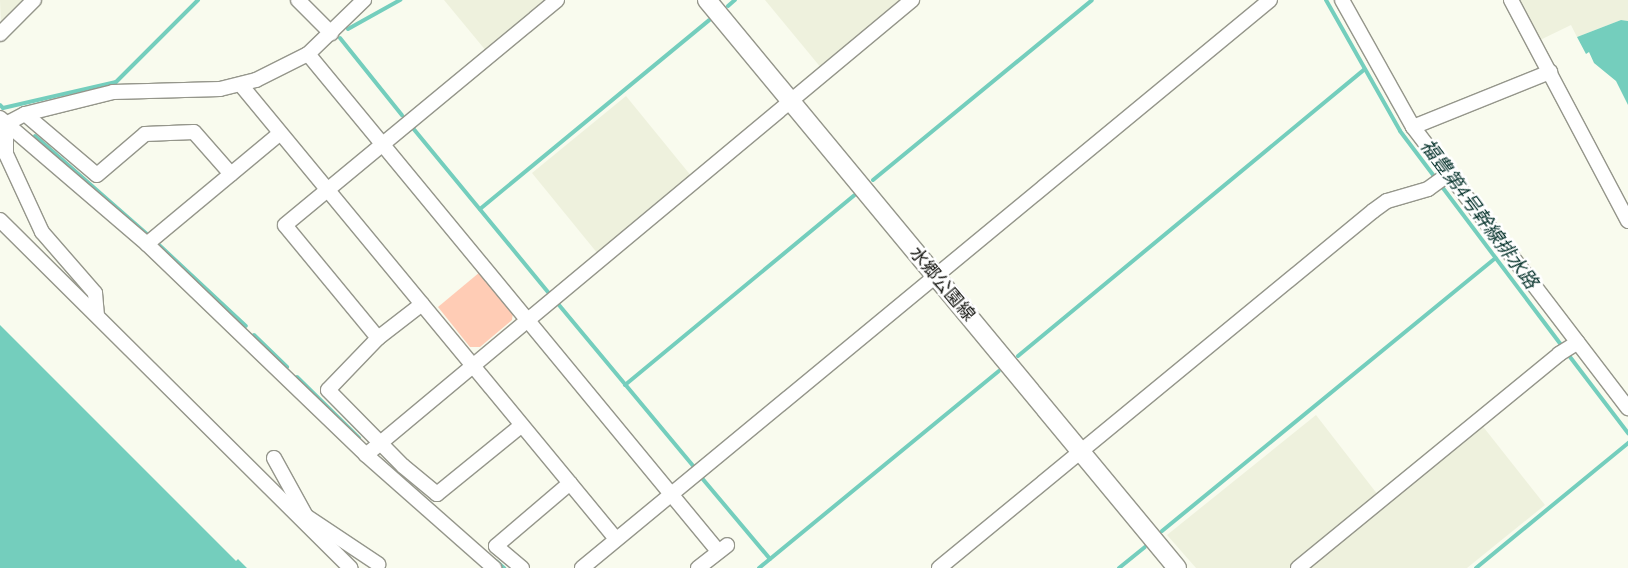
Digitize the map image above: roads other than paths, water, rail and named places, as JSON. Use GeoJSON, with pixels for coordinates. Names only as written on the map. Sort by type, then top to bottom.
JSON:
{"type":"FeatureCollection","features":[{"type":"Feature","properties":{"kind":"main road","name":"水郷公園線"},"geometry":{"type":"LineString","coordinates":[[707,0],[1177,568]]}},
{"type":"Feature","properties":{"kind":"street"},"geometry":{"type":"LineString","coordinates":[[0,34],[34,0]]}},
{"type":"Feature","properties":{"kind":"street"},"geometry":{"type":"LineString","coordinates":[[298,0],[331,33]]}},
{"type":"Feature","properties":{"kind":"street"},"geometry":{"type":"LineString","coordinates":[[3,121],[114,92],[220,89],[241,85],[308,54],[364,0]]}},
{"type":"Feature","properties":{"kind":"street"},"geometry":{"type":"LineString","coordinates":[[378,338],[285,225],[557,0]]}},
{"type":"Feature","properties":{"kind":"street"},"geometry":{"type":"LineString","coordinates":[[366,455],[912,0]]}},
{"type":"Feature","properties":{"kind":"street"},"geometry":{"type":"LineString","coordinates":[[582,568],[1270,0]]}},
{"type":"Feature","properties":{"kind":"street"},"geometry":{"type":"LineString","coordinates":[[1342,0],[1413,127],[1447,175],[1628,408]]}},
{"type":"Feature","properties":{"kind":"street"},"geometry":{"type":"LineString","coordinates":[[1511,0],[1628,221]]}},
{"type":"Feature","properties":{"kind":"street"},"geometry":{"type":"LineString","coordinates":[[308,54],[670,494],[723,548],[698,568]]}},
{"type":"Feature","properties":{"kind":"street"},"geometry":{"type":"LineString","coordinates":[[1413,127],[1550,72]]}},
{"type":"Feature","properties":{"kind":"street"},"geometry":{"type":"LineString","coordinates":[[241,85],[616,539]]}},
{"type":"Feature","properties":{"kind":"street"},"geometry":{"type":"LineString","coordinates":[[25,114],[96,175],[145,134],[194,132],[231,174]]}},
{"type":"Feature","properties":{"kind":"street"},"geometry":{"type":"LineString","coordinates":[[3,121],[147,244],[366,455],[494,568]]}},
{"type":"Feature","properties":{"kind":"street"},"geometry":{"type":"LineString","coordinates":[[3,121],[6,154],[42,232],[95,293],[97,314]]}},
{"type":"Feature","properties":{"kind":"street"},"geometry":{"type":"LineString","coordinates":[[147,244],[280,133]]}},
{"type":"Feature","properties":{"kind":"street"},"geometry":{"type":"LineString","coordinates":[[939,568],[1380,206],[1432,187],[1447,175]]}},
{"type":"Feature","properties":{"kind":"street"},"geometry":{"type":"LineString","coordinates":[[0,220],[304,518],[350,568]]}},
{"type":"Feature","properties":{"kind":"street"},"geometry":{"type":"LineString","coordinates":[[422,304],[378,338],[328,390],[403,466],[437,494],[522,425]]}},
{"type":"Feature","properties":{"kind":"street"},"geometry":{"type":"LineString","coordinates":[[1298,568],[1559,354],[1578,342]]}},
{"type":"Feature","properties":{"kind":"street"},"geometry":{"type":"LineString","coordinates":[[274,458],[304,518],[378,564]]}},
{"type":"Feature","properties":{"kind":"street"},"geometry":{"type":"LineString","coordinates":[[522,568],[496,546],[570,483]]}},
{"type":"Feature","properties":{"kind":"water"},"geometry":{"type":"Polygon","coordinates":[[[1621,20],[1628,21],[1628,105],[1616,81],[1594,63],[1589,52],[1586,54],[1577,37],[1621,20]]]}},
{"type":"Feature","properties":{"kind":"water"},"geometry":{"type":"Polygon","coordinates":[[[0,325],[236,561],[238,559],[247,568],[0,568],[0,325]]]}},
{"type":"Feature","properties":{"kind":"waterway"},"geometry":{"type":"LineString","coordinates":[[0,105],[3,108],[116,82],[198,0]]}},
{"type":"Feature","properties":{"kind":"waterway"},"geometry":{"type":"LineString","coordinates":[[348,29],[400,0]]}},
{"type":"Feature","properties":{"kind":"waterway"},"geometry":{"type":"LineString","coordinates":[[728,6],[735,0]]}},
{"type":"Feature","properties":{"kind":"waterway"},"geometry":{"type":"LineString","coordinates":[[873,180],[1092,0]]}},
{"type":"Feature","properties":{"kind":"waterway","name":"福豊第4号幹線排水路"},"geometry":{"type":"LineString","coordinates":[[1326,0],[1400,131],[1563,347]]}},
{"type":"Feature","properties":{"kind":"waterway"},"geometry":{"type":"LineString","coordinates":[[480,209],[709,20]]}},
{"type":"Feature","properties":{"kind":"waterway"},"geometry":{"type":"LineString","coordinates":[[340,38],[402,115]]}},
{"type":"Feature","properties":{"kind":"waterway"},"geometry":{"type":"LineString","coordinates":[[1018,356],[1365,69]]}},
{"type":"Feature","properties":{"kind":"waterway"},"geometry":{"type":"LineString","coordinates":[[412,127],[549,293]]}},
{"type":"Feature","properties":{"kind":"waterway"},"geometry":{"type":"LineString","coordinates":[[35,136],[147,234]]}},
{"type":"Feature","properties":{"kind":"waterway"},"geometry":{"type":"LineString","coordinates":[[625,385],[855,195]]}},
{"type":"Feature","properties":{"kind":"waterway"},"geometry":{"type":"LineString","coordinates":[[158,244],[246,326]]}},
{"type":"Feature","properties":{"kind":"waterway"},"geometry":{"type":"LineString","coordinates":[[1162,531],[1496,258]]}},
{"type":"Feature","properties":{"kind":"waterway"},"geometry":{"type":"LineString","coordinates":[[559,305],[693,466]]}},
{"type":"Feature","properties":{"kind":"waterway"},"geometry":{"type":"LineString","coordinates":[[254,335],[287,367]]}},
{"type":"Feature","properties":{"kind":"waterway","name":"福豊第4号幹線排水路"},"geometry":{"type":"LineString","coordinates":[[1567,353],[1628,433]]}},
{"type":"Feature","properties":{"kind":"waterway"},"geometry":{"type":"LineString","coordinates":[[759,568],[999,371]]}},
{"type":"Feature","properties":{"kind":"waterway"},"geometry":{"type":"LineString","coordinates":[[297,377],[359,438]]}},
{"type":"Feature","properties":{"kind":"waterway"},"geometry":{"type":"LineString","coordinates":[[1476,568],[1628,443]]}},
{"type":"Feature","properties":{"kind":"waterway"},"geometry":{"type":"LineString","coordinates":[[701,477],[770,559]]}},
{"type":"Feature","properties":{"kind":"waterway"},"geometry":{"type":"LineString","coordinates":[[1119,568],[1145,547]]}},
{"type":"Feature","properties":{"kind":"waterway"},"geometry":{"type":"LineString","coordinates":[[496,561],[504,568]]}}]}
